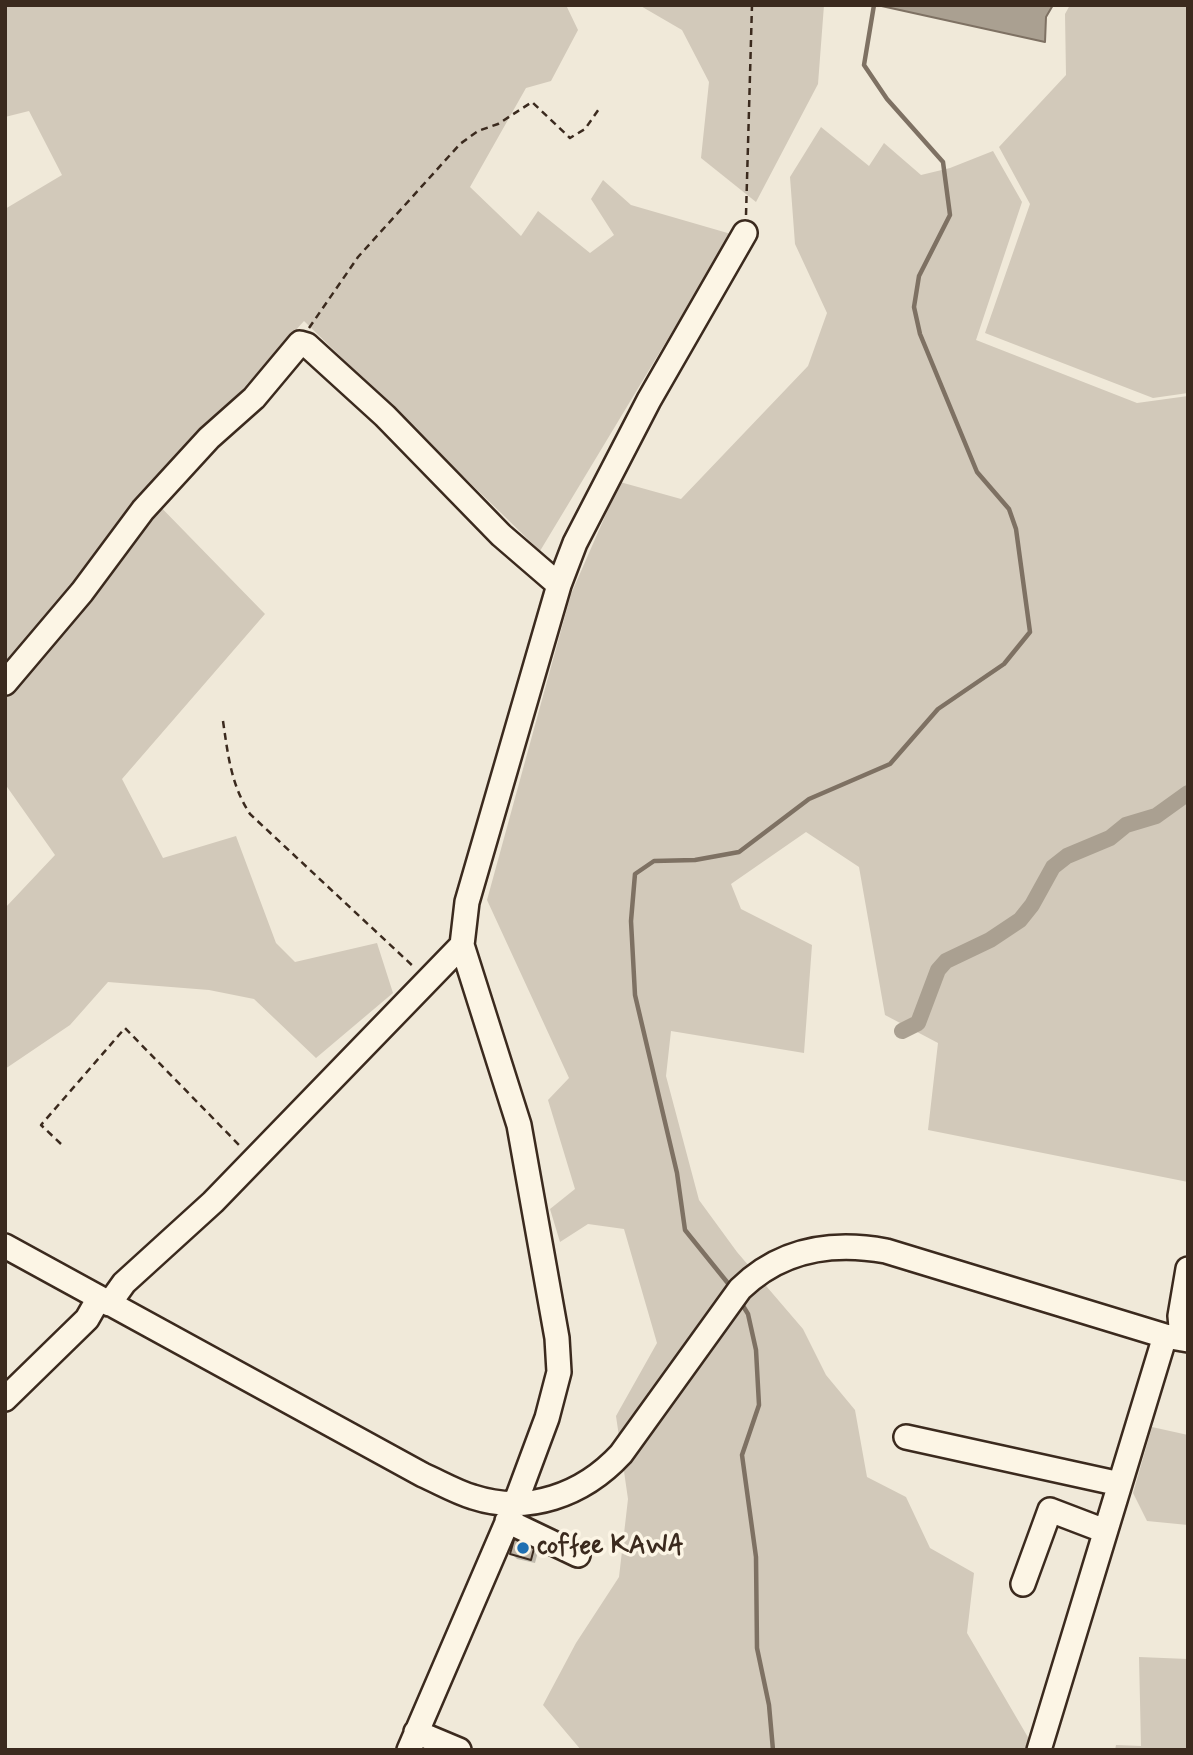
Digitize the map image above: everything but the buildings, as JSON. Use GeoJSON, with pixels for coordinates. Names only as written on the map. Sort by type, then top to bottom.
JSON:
{"type":"FeatureCollection","features":[{"type":"Feature","properties":{"kind":"street"},"geometry":{"type":"LineString","coordinates":[[459,1750],[412,1741],[511,1513],[547,1418],[559,1372],[556,1338],[519,1125],[461,945],[467,902],[559,585],[575,543],[643,411],[745,233]]}},
{"type":"Feature","properties":{"kind":"street"},"geometry":{"type":"LineString","coordinates":[[5,683],[82,592],[143,510],[209,438],[260,390],[300,342],[307,345],[385,416],[500,535],[559,585]]}},
{"type":"Feature","properties":{"kind":"street"},"geometry":{"type":"LineString","coordinates":[[5,1399],[104,1301],[213,1202],[461,945]]}},
{"type":"Feature","properties":{"kind":"street"},"geometry":{"type":"LineString","coordinates":[[511,1513],[566,1494],[608,1468],[654,1411],[724,1307],[760,1271],[788,1256],[808,1250],[843,1245],[932,1263],[1178,1338]]}},
{"type":"Feature","properties":{"kind":"street"},"geometry":{"type":"LineString","coordinates":[[5,1246],[423,1475],[511,1513],[578,1555]]}},
{"type":"Feature","properties":{"kind":"street"},"geometry":{"type":"LineString","coordinates":[[1039,1750],[1120,1485],[1178,1338],[1188,1269]]}},
{"type":"Feature","properties":{"kind":"street"},"geometry":{"type":"LineString","coordinates":[[906,1437],[1120,1485]]}},
{"type":"Feature","properties":{"kind":"street"},"geometry":{"type":"LineString","coordinates":[[1023,1584],[1050,1510],[1105,1531]]}},
{"type":"Feature","properties":{"kind":"path"},"geometry":{"type":"LineString","coordinates":[[745,233],[752,5]]}},
{"type":"Feature","properties":{"kind":"path"},"geometry":{"type":"LineString","coordinates":[[300,342],[358,257],[460,144],[478,131],[498,124],[532,102],[570,138],[585,129],[599,109]]}},
{"type":"Feature","properties":{"kind":"path"},"geometry":{"type":"LineString","coordinates":[[223,722],[231,773],[239,798],[250,814],[411,963],[426,982]]}},
{"type":"Feature","properties":{"kind":"path"},"geometry":{"type":"LineString","coordinates":[[61,1144],[41,1125],[125,1028],[254,1160]]}},
{"type":"Feature","properties":{"kind":"shaded area"},"geometry":{"type":"Polygon","coordinates":[[[5,5],[566,5],[578,30],[551,81],[526,88],[470,187],[521,236],[538,211],[590,253],[614,235],[591,199],[603,180],[631,205],[731,234],[540,551],[304,321],[148,494],[265,614],[122,779],[163,858],[236,836],[276,943],[295,962],[377,943],[393,993],[316,1058],[254,999],[209,990],[108,982],[70,1025],[5,1069],[5,908],[55,855],[5,784],[5,209],[62,175],[29,111],[5,117],[5,5]]]}},
{"type":"Feature","properties":{"kind":"shaded area"},"geometry":{"type":"Polygon","coordinates":[[[639,5],[824,5],[818,84],[756,202],[701,158],[709,82],[682,30],[639,5]]]}},
{"type":"Feature","properties":{"kind":"shaded area"},"geometry":{"type":"Polygon","coordinates":[[[877,5],[1053,5],[1046,17],[1045,42],[877,5]]]}},
{"type":"Feature","properties":{"kind":"shaded area"},"geometry":{"type":"Polygon","coordinates":[[[1070,5],[1188,5],[1188,393],[1153,398],[985,333],[1030,204],[999,147],[1066,75],[1065,14],[1070,5]]]}},
{"type":"Feature","properties":{"kind":"shaded area"},"geometry":{"type":"Polygon","coordinates":[[[821,127],[869,166],[884,143],[921,175],[950,168],[993,151],[1022,202],[976,340],[1137,403],[1188,396],[1188,1182],[928,1130],[938,1043],[885,1015],[859,867],[806,832],[731,884],[741,909],[812,945],[804,1053],[671,1031],[666,1076],[699,1200],[737,1252],[803,1329],[826,1375],[855,1410],[867,1477],[906,1497],[930,1548],[974,1573],[967,1633],[1029,1739],[1024,1750],[581,1750],[543,1705],[576,1643],[619,1577],[628,1499],[616,1416],[657,1343],[624,1229],[588,1224],[560,1242],[550,1209],[575,1189],[548,1100],[569,1078],[487,900],[571,594],[620,482],[681,499],[808,366],[827,313],[795,244],[790,177],[821,127]]]}},
{"type":"Feature","properties":{"kind":"shaded area"},"geometry":{"type":"Polygon","coordinates":[[[1152,1427],[1188,1435],[1188,1525],[1147,1521],[1133,1493],[1152,1427]]]}},
{"type":"Feature","properties":{"kind":"shaded area"},"geometry":{"type":"Polygon","coordinates":[[[1139,1657],[1188,1659],[1188,1750],[1115,1750],[1116,1745],[1141,1746],[1139,1657]]]}},
{"type":"Feature","properties":{"kind":"waterway"},"geometry":{"type":"LineString","coordinates":[[731,1287],[685,1230],[677,1173],[635,995],[631,921],[635,874],[654,861],[695,860],[739,852],[809,799],[890,764],[938,709],[1004,664],[1030,632],[1016,529],[1009,509],[977,472],[920,334],[914,307],[919,276],[950,215],[943,162],[887,99],[864,65],[874,5]]}},
{"type":"Feature","properties":{"kind":"waterway"},"geometry":{"type":"LineString","coordinates":[[902,1031],[918,1023],[938,970],[946,961],[990,940],[1020,920],[1032,905],[1053,867],[1067,856],[1110,838],[1126,825],[1156,816],[1188,793]]}},
{"type":"Feature","properties":{"kind":"waterway"},"geometry":{"type":"LineString","coordinates":[[740,1301],[748,1314],[756,1350],[759,1405],[742,1455],[756,1557],[757,1648],[769,1705],[773,1750]]}},
{"type":"Feature","properties":{"kind":"place","name":"coffee KAWA"},"geometry":{"type":"Point","coordinates":[523,1548]}}]}
